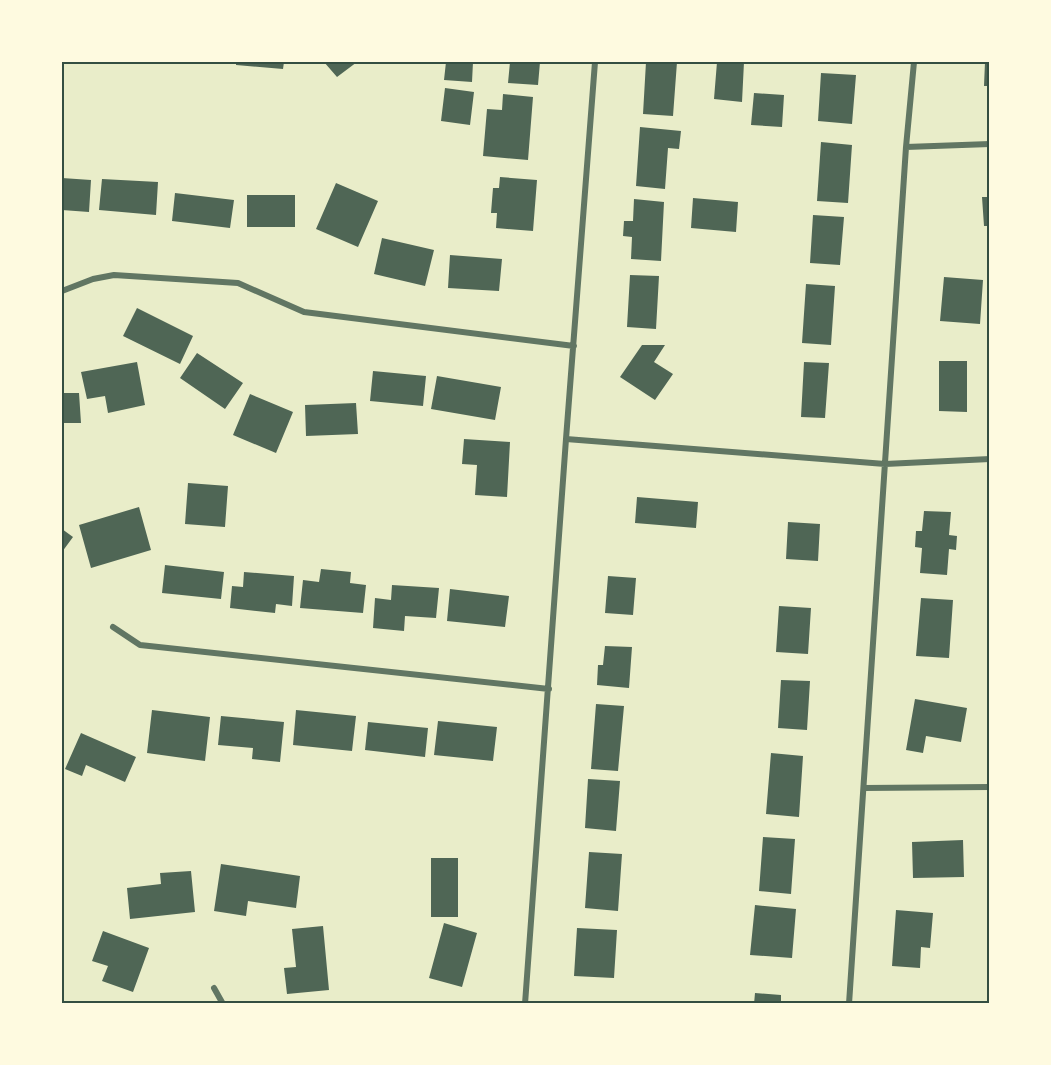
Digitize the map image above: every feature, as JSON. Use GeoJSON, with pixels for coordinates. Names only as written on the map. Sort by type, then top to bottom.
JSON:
{"type":"FeatureCollection","features":[{"type":"Feature","properties":{"kind":"street"},"geometry":{"type":"LineString","coordinates":[[525,1004],[596,62]]}},
{"type":"Feature","properties":{"kind":"street"},"geometry":{"type":"LineString","coordinates":[[849,1004],[906,147],[914,62]]}},
{"type":"Feature","properties":{"kind":"street"},"geometry":{"type":"LineString","coordinates":[[906,147],[990,144]]}},
{"type":"Feature","properties":{"kind":"street"},"geometry":{"type":"LineString","coordinates":[[62,291],[93,279],[114,275],[238,283],[304,312],[574,346]]}},
{"type":"Feature","properties":{"kind":"street"},"geometry":{"type":"LineString","coordinates":[[566,439],[885,464],[990,459]]}},
{"type":"Feature","properties":{"kind":"street"},"geometry":{"type":"LineString","coordinates":[[113,627],[140,645],[549,689]]}},
{"type":"Feature","properties":{"kind":"street"},"geometry":{"type":"LineString","coordinates":[[864,788],[990,787]]}},
{"type":"Feature","properties":{"kind":"street"},"geometry":{"type":"LineString","coordinates":[[213,988],[223,1004]]}},
{"type":"Feature","properties":{"kind":"building"},"geometry":{"type":"Polygon","coordinates":[[[236,62],[284,62],[283,69],[236,65],[236,62]]]}},
{"type":"Feature","properties":{"kind":"building"},"geometry":{"type":"Polygon","coordinates":[[[324,62],[357,62],[337,77],[324,62]]]}},
{"type":"Feature","properties":{"kind":"building"},"geometry":{"type":"Polygon","coordinates":[[[446,62],[473,62],[472,82],[444,80],[446,62]]]}},
{"type":"Feature","properties":{"kind":"building"},"geometry":{"type":"Polygon","coordinates":[[[510,62],[540,62],[538,85],[508,83],[510,62]]]}},
{"type":"Feature","properties":{"kind":"building"},"geometry":{"type":"Polygon","coordinates":[[[646,62],[677,62],[673,116],[643,114],[646,62]]]}},
{"type":"Feature","properties":{"kind":"building"},"geometry":{"type":"Polygon","coordinates":[[[717,62],[744,62],[742,102],[714,99],[717,62]]]}},
{"type":"Feature","properties":{"kind":"building"},"geometry":{"type":"Polygon","coordinates":[[[985,62],[990,62],[990,86],[984,86],[985,62]]]}},
{"type":"Feature","properties":{"kind":"building"},"geometry":{"type":"Polygon","coordinates":[[[821,73],[856,75],[852,124],[818,121],[821,73]]]}},
{"type":"Feature","properties":{"kind":"building"},"geometry":{"type":"Polygon","coordinates":[[[445,88],[474,92],[470,125],[441,121],[445,88]]]}},
{"type":"Feature","properties":{"kind":"building"},"geometry":{"type":"Polygon","coordinates":[[[754,93],[784,95],[782,127],[751,125],[754,93]]]}},
{"type":"Feature","properties":{"kind":"building"},"geometry":{"type":"Polygon","coordinates":[[[503,94],[533,97],[528,160],[483,156],[487,109],[502,110],[503,94]]]}},
{"type":"Feature","properties":{"kind":"building"},"geometry":{"type":"Polygon","coordinates":[[[640,127],[681,131],[679,149],[668,148],[665,189],[636,186],[640,127]]]}},
{"type":"Feature","properties":{"kind":"building"},"geometry":{"type":"Polygon","coordinates":[[[821,142],[852,145],[848,203],[817,201],[821,142]]]}},
{"type":"Feature","properties":{"kind":"building"},"geometry":{"type":"Polygon","coordinates":[[[500,177],[537,180],[533,231],[496,228],[497,213],[491,213],[493,188],[499,188],[500,177]]]}},
{"type":"Feature","properties":{"kind":"building"},"geometry":{"type":"Polygon","coordinates":[[[62,178],[91,180],[89,212],[62,210],[62,178]]]}},
{"type":"Feature","properties":{"kind":"building"},"geometry":{"type":"Polygon","coordinates":[[[102,179],[158,182],[156,215],[99,210],[102,179]]]}},
{"type":"Feature","properties":{"kind":"building"},"geometry":{"type":"Polygon","coordinates":[[[336,183],[378,201],[358,247],[316,229],[336,183]]]}},
{"type":"Feature","properties":{"kind":"building"},"geometry":{"type":"Polygon","coordinates":[[[175,193],[234,200],[230,228],[172,221],[175,193]]]}},
{"type":"Feature","properties":{"kind":"building"},"geometry":{"type":"Polygon","coordinates":[[[247,195],[295,195],[295,227],[247,227],[247,195]]]}},
{"type":"Feature","properties":{"kind":"building"},"geometry":{"type":"Polygon","coordinates":[[[982,197],[990,197],[990,226],[984,226],[982,197]]]}},
{"type":"Feature","properties":{"kind":"building"},"geometry":{"type":"Polygon","coordinates":[[[693,198],[738,202],[736,232],[691,228],[693,198]]]}},
{"type":"Feature","properties":{"kind":"building"},"geometry":{"type":"Polygon","coordinates":[[[634,199],[664,202],[661,261],[631,259],[632,237],[623,236],[624,221],[633,221],[634,199]]]}},
{"type":"Feature","properties":{"kind":"building"},"geometry":{"type":"Polygon","coordinates":[[[813,215],[844,217],[840,265],[810,263],[813,215]]]}},
{"type":"Feature","properties":{"kind":"building"},"geometry":{"type":"Polygon","coordinates":[[[382,238],[434,250],[425,286],[374,274],[382,238]]]}},
{"type":"Feature","properties":{"kind":"building"},"geometry":{"type":"Polygon","coordinates":[[[450,255],[502,259],[499,291],[448,288],[450,255]]]}},
{"type":"Feature","properties":{"kind":"building"},"geometry":{"type":"Polygon","coordinates":[[[630,275],[659,276],[656,329],[627,327],[630,275]]]}},
{"type":"Feature","properties":{"kind":"building"},"geometry":{"type":"Polygon","coordinates":[[[944,277],[983,280],[980,324],[940,321],[944,277]]]}},
{"type":"Feature","properties":{"kind":"building"},"geometry":{"type":"Polygon","coordinates":[[[806,284],[835,286],[831,345],[802,343],[806,284]]]}},
{"type":"Feature","properties":{"kind":"building"},"geometry":{"type":"Polygon","coordinates":[[[137,308],[193,336],[180,364],[123,336],[137,308]]]}},
{"type":"Feature","properties":{"kind":"building"},"geometry":{"type":"Polygon","coordinates":[[[642,345],[665,345],[654,362],[673,374],[655,400],[620,377],[642,345]]]}},
{"type":"Feature","properties":{"kind":"building"},"geometry":{"type":"Polygon","coordinates":[[[197,353],[243,383],[225,409],[180,378],[197,353]]]}},
{"type":"Feature","properties":{"kind":"building"},"geometry":{"type":"Polygon","coordinates":[[[939,361],[967,361],[967,412],[939,411],[939,361]]]}},
{"type":"Feature","properties":{"kind":"building"},"geometry":{"type":"Polygon","coordinates":[[[137,362],[145,405],[108,413],[105,396],[87,399],[81,372],[137,362]]]}},
{"type":"Feature","properties":{"kind":"building"},"geometry":{"type":"Polygon","coordinates":[[[804,362],[829,363],[825,418],[801,417],[804,362]]]}},
{"type":"Feature","properties":{"kind":"building"},"geometry":{"type":"Polygon","coordinates":[[[373,371],[426,376],[423,406],[370,401],[373,371]]]}},
{"type":"Feature","properties":{"kind":"building"},"geometry":{"type":"Polygon","coordinates":[[[437,376],[501,387],[495,420],[431,409],[437,376]]]}},
{"type":"Feature","properties":{"kind":"building"},"geometry":{"type":"Polygon","coordinates":[[[62,393],[79,393],[81,423],[62,423],[62,393]]]}},
{"type":"Feature","properties":{"kind":"building"},"geometry":{"type":"Polygon","coordinates":[[[250,394],[293,412],[276,453],[233,435],[250,394]]]}},
{"type":"Feature","properties":{"kind":"building"},"geometry":{"type":"Polygon","coordinates":[[[356,403],[358,434],[306,436],[305,405],[356,403]]]}},
{"type":"Feature","properties":{"kind":"building"},"geometry":{"type":"Polygon","coordinates":[[[464,439],[510,442],[507,497],[475,495],[477,465],[462,464],[464,439]]]}},
{"type":"Feature","properties":{"kind":"building"},"geometry":{"type":"Polygon","coordinates":[[[188,483],[228,486],[225,527],[185,524],[188,483]]]}},
{"type":"Feature","properties":{"kind":"building"},"geometry":{"type":"Polygon","coordinates":[[[637,497],[698,502],[696,528],[635,523],[637,497]]]}},
{"type":"Feature","properties":{"kind":"building"},"geometry":{"type":"Polygon","coordinates":[[[139,507],[151,550],[91,568],[79,525],[139,507]]]}},
{"type":"Feature","properties":{"kind":"building"},"geometry":{"type":"Polygon","coordinates":[[[924,511],[951,512],[949,535],[957,536],[956,550],[949,549],[947,575],[920,573],[922,548],[915,547],[916,531],[922,531],[924,511]]]}},
{"type":"Feature","properties":{"kind":"building"},"geometry":{"type":"Polygon","coordinates":[[[788,522],[820,524],[818,561],[786,559],[788,522]]]}},
{"type":"Feature","properties":{"kind":"building"},"geometry":{"type":"Polygon","coordinates":[[[62,529],[73,537],[62,552],[62,529]]]}},
{"type":"Feature","properties":{"kind":"building"},"geometry":{"type":"Polygon","coordinates":[[[165,565],[224,572],[221,599],[162,593],[165,565]]]}},
{"type":"Feature","properties":{"kind":"building"},"geometry":{"type":"Polygon","coordinates":[[[321,569],[351,572],[350,583],[366,585],[363,613],[300,608],[303,580],[319,582],[321,569]]]}},
{"type":"Feature","properties":{"kind":"building"},"geometry":{"type":"Polygon","coordinates":[[[244,572],[294,576],[292,606],[276,604],[275,613],[230,608],[232,586],[243,587],[244,572]]]}},
{"type":"Feature","properties":{"kind":"building"},"geometry":{"type":"Polygon","coordinates":[[[608,576],[636,578],[633,615],[605,613],[608,576]]]}},
{"type":"Feature","properties":{"kind":"building"},"geometry":{"type":"Polygon","coordinates":[[[392,585],[439,588],[436,618],[405,616],[404,631],[373,628],[375,598],[391,600],[392,585]]]}},
{"type":"Feature","properties":{"kind":"building"},"geometry":{"type":"Polygon","coordinates":[[[450,589],[509,596],[505,627],[447,621],[450,589]]]}},
{"type":"Feature","properties":{"kind":"building"},"geometry":{"type":"Polygon","coordinates":[[[921,598],[953,600],[949,658],[916,656],[921,598]]]}},
{"type":"Feature","properties":{"kind":"building"},"geometry":{"type":"Polygon","coordinates":[[[779,606],[811,608],[808,654],[776,652],[779,606]]]}},
{"type":"Feature","properties":{"kind":"building"},"geometry":{"type":"Polygon","coordinates":[[[605,646],[632,647],[629,688],[597,685],[598,665],[603,665],[605,646]]]}},
{"type":"Feature","properties":{"kind":"building"},"geometry":{"type":"Polygon","coordinates":[[[781,680],[810,681],[807,730],[778,728],[781,680]]]}},
{"type":"Feature","properties":{"kind":"building"},"geometry":{"type":"Polygon","coordinates":[[[915,699],[967,708],[961,742],[926,736],[923,753],[906,750],[915,699]]]}},
{"type":"Feature","properties":{"kind":"building"},"geometry":{"type":"Polygon","coordinates":[[[596,704],[624,706],[618,771],[591,769],[596,704]]]}},
{"type":"Feature","properties":{"kind":"building"},"geometry":{"type":"Polygon","coordinates":[[[152,710],[210,717],[205,761],[147,753],[152,710]]]}},
{"type":"Feature","properties":{"kind":"building"},"geometry":{"type":"Polygon","coordinates":[[[296,710],[356,716],[352,751],[293,745],[296,710]]]}},
{"type":"Feature","properties":{"kind":"building"},"geometry":{"type":"Polygon","coordinates":[[[221,716],[284,722],[280,762],[252,759],[253,748],[218,745],[221,716]]]}},
{"type":"Feature","properties":{"kind":"building"},"geometry":{"type":"Polygon","coordinates":[[[438,721],[497,727],[493,761],[434,755],[438,721]]]}},
{"type":"Feature","properties":{"kind":"building"},"geometry":{"type":"Polygon","coordinates":[[[368,722],[428,728],[425,757],[365,750],[368,722]]]}},
{"type":"Feature","properties":{"kind":"building"},"geometry":{"type":"Polygon","coordinates":[[[81,733],[136,757],[125,782],[86,765],[82,776],[65,769],[81,733]]]}},
{"type":"Feature","properties":{"kind":"building"},"geometry":{"type":"Polygon","coordinates":[[[771,753],[803,756],[799,817],[766,814],[771,753]]]}},
{"type":"Feature","properties":{"kind":"building"},"geometry":{"type":"Polygon","coordinates":[[[588,779],[620,781],[616,831],[585,828],[588,779]]]}},
{"type":"Feature","properties":{"kind":"building"},"geometry":{"type":"Polygon","coordinates":[[[763,837],[795,839],[791,894],[759,891],[763,837]]]}},
{"type":"Feature","properties":{"kind":"building"},"geometry":{"type":"Polygon","coordinates":[[[963,840],[964,877],[913,878],[912,842],[963,840]]]}},
{"type":"Feature","properties":{"kind":"building"},"geometry":{"type":"Polygon","coordinates":[[[589,852],[622,854],[618,911],[585,908],[589,852]]]}},
{"type":"Feature","properties":{"kind":"building"},"geometry":{"type":"Polygon","coordinates":[[[431,858],[458,858],[458,917],[431,917],[431,858]]]}},
{"type":"Feature","properties":{"kind":"building"},"geometry":{"type":"Polygon","coordinates":[[[221,864],[300,876],[296,908],[248,901],[246,916],[214,911],[221,864]]]}},
{"type":"Feature","properties":{"kind":"building"},"geometry":{"type":"Polygon","coordinates":[[[191,871],[195,912],[130,919],[127,888],[161,884],[160,873],[191,871]]]}},
{"type":"Feature","properties":{"kind":"building"},"geometry":{"type":"Polygon","coordinates":[[[755,905],[796,909],[792,958],[750,955],[755,905]]]}},
{"type":"Feature","properties":{"kind":"building"},"geometry":{"type":"Polygon","coordinates":[[[896,910],[933,913],[930,948],[921,947],[920,968],[892,966],[896,910]]]}},
{"type":"Feature","properties":{"kind":"building"},"geometry":{"type":"Polygon","coordinates":[[[444,923],[477,933],[462,987],[429,978],[444,923]]]}},
{"type":"Feature","properties":{"kind":"building"},"geometry":{"type":"Polygon","coordinates":[[[323,926],[329,990],[287,994],[284,968],[296,967],[292,929],[323,926]]]}},
{"type":"Feature","properties":{"kind":"building"},"geometry":{"type":"Polygon","coordinates":[[[577,928],[617,930],[614,978],[574,976],[577,928]]]}},
{"type":"Feature","properties":{"kind":"building"},"geometry":{"type":"Polygon","coordinates":[[[103,931],[149,948],[133,992],[102,981],[108,966],[92,961],[103,931]]]}},
{"type":"Feature","properties":{"kind":"building"},"geometry":{"type":"Polygon","coordinates":[[[755,993],[781,995],[781,1004],[754,1004],[755,993]]]}}]}
